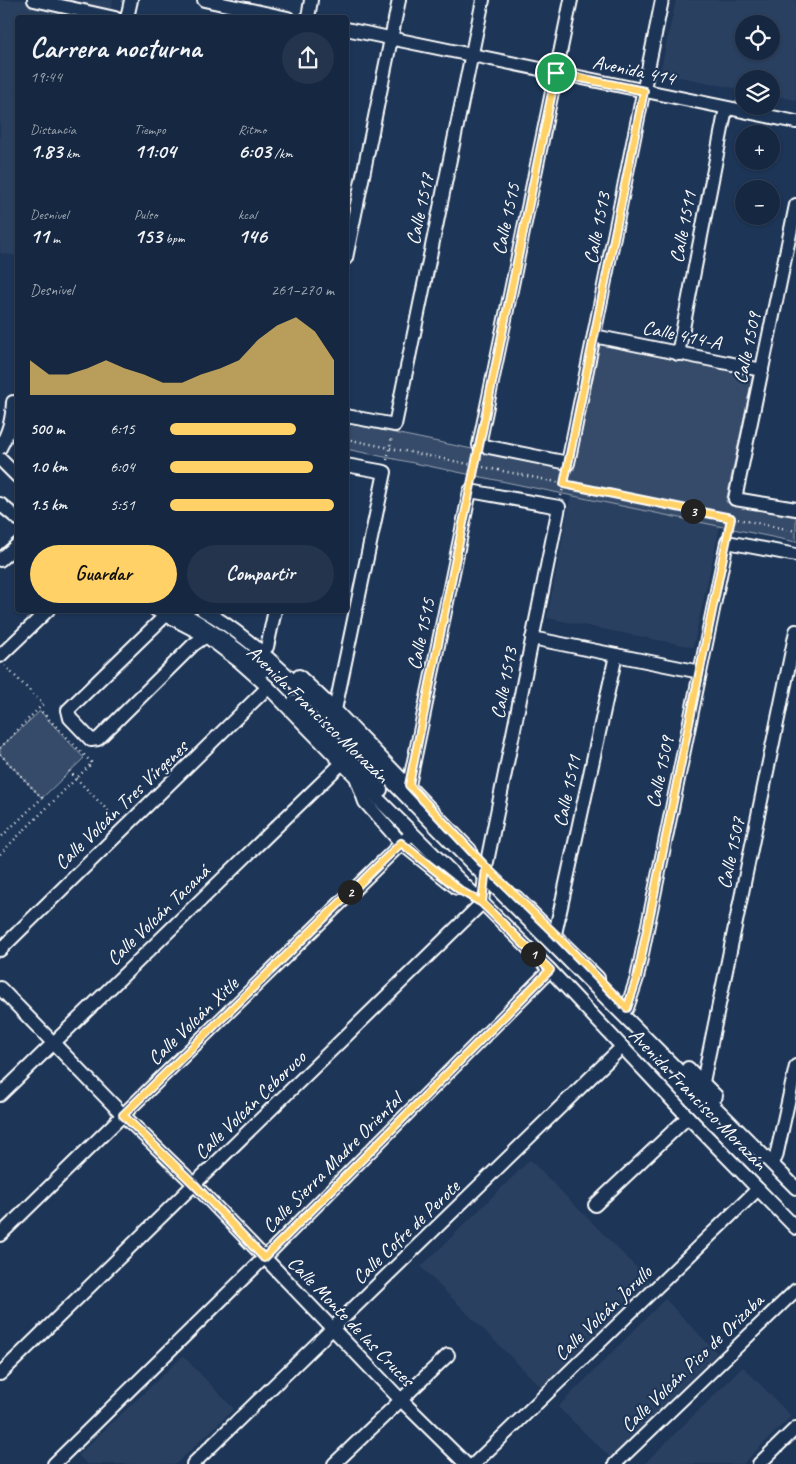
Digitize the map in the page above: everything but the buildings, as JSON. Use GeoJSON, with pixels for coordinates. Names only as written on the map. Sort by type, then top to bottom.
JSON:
{"type":"FeatureCollection","features":[{"type":"Feature","properties":{"kind":"street"},"geometry":{"type":"LineString","coordinates":[[34,0],[102,15]]}},
{"type":"Feature","properties":{"kind":"street"},"geometry":{"type":"LineString","coordinates":[[128,15],[131,0]]}},
{"type":"Feature","properties":{"kind":"street"},"geometry":{"type":"LineString","coordinates":[[204,0],[224,2],[276,15]]}},
{"type":"Feature","properties":{"kind":"street"},"geometry":{"type":"LineString","coordinates":[[308,15],[311,0]]}},
{"type":"Feature","properties":{"kind":"street"},"geometry":{"type":"LineString","coordinates":[[349,243],[399,0]]}},
{"type":"Feature","properties":{"kind":"street","name":"Calle 1517"},"geometry":{"type":"LineString","coordinates":[[395,425],[483,0]]}},
{"type":"Feature","properties":{"kind":"street","name":"Calle 1515"},"geometry":{"type":"LineString","coordinates":[[479,445],[570,0]]}},
{"type":"Feature","properties":{"kind":"street","name":"Calle 1513"},"geometry":{"type":"LineString","coordinates":[[568,464],[662,0]]}},
{"type":"Feature","properties":{"kind":"street"},"geometry":{"type":"LineString","coordinates":[[222,15],[224,2]]}},
{"type":"Feature","properties":{"kind":"street","name":"Avenida 414"},"geometry":{"type":"LineString","coordinates":[[349,31],[796,122]]}},
{"type":"Feature","properties":{"kind":"street","name":"Calle 1511"},"geometry":{"type":"LineString","coordinates":[[678,354],[726,108]]}},
{"type":"Feature","properties":{"kind":"street","name":"Calle 1509"},"geometry":{"type":"LineString","coordinates":[[735,499],[796,205]]}},
{"type":"Feature","properties":{"kind":"street","name":"Calle 414-A"},"geometry":{"type":"LineString","coordinates":[[594,336],[762,370]]}},
{"type":"Feature","properties":{"kind":"street"},"geometry":{"type":"LineString","coordinates":[[10,401],[12,420],[0,448],[15,462]]}},
{"type":"Feature","properties":{"kind":"street"},"geometry":{"type":"LineString","coordinates":[[349,417],[395,425]]}},
{"type":"Feature","properties":{"kind":"street"},"geometry":{"type":"LineString","coordinates":[[479,445],[568,464]]}},
{"type":"Feature","properties":{"kind":"street"},"geometry":{"type":"LineString","coordinates":[[0,459],[15,473]]}},
{"type":"Feature","properties":{"kind":"street"},"geometry":{"type":"LineString","coordinates":[[335,710],[385,472],[349,466]]}},
{"type":"Feature","properties":{"kind":"street"},"geometry":{"type":"LineString","coordinates":[[470,491],[559,507]]}},
{"type":"Feature","properties":{"kind":"street","name":"Calle 1515"},"geometry":{"type":"LineString","coordinates":[[409,785],[470,491]]}},
{"type":"Feature","properties":{"kind":"street"},"geometry":{"type":"LineString","coordinates":[[735,499],[796,509]]}},
{"type":"Feature","properties":{"kind":"street"},"geometry":{"type":"LineString","coordinates":[[0,504],[15,516]]}},
{"type":"Feature","properties":{"kind":"street","name":"Calle 1513"},"geometry":{"type":"LineString","coordinates":[[482,899],[559,507]]}},
{"type":"Feature","properties":{"kind":"street"},"geometry":{"type":"LineString","coordinates":[[0,512],[15,524]]}},
{"type":"Feature","properties":{"kind":"street"},"geometry":{"type":"LineString","coordinates":[[727,542],[796,555]]}},
{"type":"Feature","properties":{"kind":"street","name":"Calle 1509"},"geometry":{"type":"LineString","coordinates":[[627,1008],[637,978],[727,542]]}},
{"type":"Feature","properties":{"kind":"street"},"geometry":{"type":"LineString","coordinates":[[0,560],[15,547]]}},
{"type":"Feature","properties":{"kind":"street"},"geometry":{"type":"LineString","coordinates":[[0,656],[45,613]]}},
{"type":"Feature","properties":{"kind":"street"},"geometry":{"type":"LineString","coordinates":[[166,613],[70,708],[68,713],[70,718],[89,738],[94,740],[98,738],[193,645],[206,636]]}},
{"type":"Feature","properties":{"kind":"street"},"geometry":{"type":"LineString","coordinates":[[169,613],[215,632],[266,673],[482,899]]}},
{"type":"Feature","properties":{"kind":"street","name":"Avenida Francisco Morazán"},"geometry":{"type":"LineString","coordinates":[[169,613],[206,636],[268,686],[412,833],[482,899],[688,1118],[796,1228]]}},
{"type":"Feature","properties":{"kind":"street"},"geometry":{"type":"LineString","coordinates":[[208,613],[224,622],[256,646],[282,670],[486,872],[796,1188]]}},
{"type":"Feature","properties":{"kind":"street","name":"Avenida Francisco Morazán"},"geometry":{"type":"LineString","coordinates":[[221,613],[267,647],[335,710],[409,785],[486,872],[555,934],[796,1178]]}},
{"type":"Feature","properties":{"kind":"street"},"geometry":{"type":"LineString","coordinates":[[267,647],[274,613]]}},
{"type":"Feature","properties":{"kind":"street","name":"Calle 1507"},"geometry":{"type":"LineString","coordinates":[[703,1082],[796,631]]}},
{"type":"Feature","properties":{"kind":"street"},"geometry":{"type":"LineString","coordinates":[[532,638],[700,672]]}},
{"type":"Feature","properties":{"kind":"street","name":"Calle 1511"},"geometry":{"type":"LineString","coordinates":[[555,934],[616,655]]}},
{"type":"Feature","properties":{"kind":"street","name":"Calle Volcán Tres Vírgenes"},"geometry":{"type":"LineString","coordinates":[[0,950],[268,686]]}},
{"type":"Feature","properties":{"kind":"street","name":"Calle Volcán Tacaná"},"geometry":{"type":"LineString","coordinates":[[0,1095],[342,763]]}},
{"type":"Feature","properties":{"kind":"street"},"geometry":{"type":"LineString","coordinates":[[355,776],[364,802],[401,843],[461,891],[499,908],[743,1168],[796,1217]]}},
{"type":"Feature","properties":{"kind":"street","name":"Calle Volcán Xitle"},"geometry":{"type":"LineString","coordinates":[[0,1235],[412,833]]}},
{"type":"Feature","properties":{"kind":"street","name":"Calle Volcán Ceboruco"},"geometry":{"type":"LineString","coordinates":[[0,1374],[195,1185],[482,899]]}},
{"type":"Feature","properties":{"kind":"street","name":"Calle Sierra Madre Oriental"},"geometry":{"type":"LineString","coordinates":[[54,1464],[264,1258],[550,970]]}},
{"type":"Feature","properties":{"kind":"street","name":"Calle Monte de las Cruces"},"geometry":{"type":"LineString","coordinates":[[0,988],[52,1044],[195,1185],[400,1399],[466,1464]]}},
{"type":"Feature","properties":{"kind":"street","name":"Calle Cofre de Perote"},"geometry":{"type":"LineString","coordinates":[[193,1464],[622,1047]]}},
{"type":"Feature","properties":{"kind":"street"},"geometry":{"type":"LineString","coordinates":[[776,1158],[796,1066]]}},
{"type":"Feature","properties":{"kind":"street"},"geometry":{"type":"LineString","coordinates":[[595,1205],[688,1118]]}},
{"type":"Feature","properties":{"kind":"street","name":"Calle Volcán Jorullo"},"geometry":{"type":"LineString","coordinates":[[474,1464],[758,1189]]}},
{"type":"Feature","properties":{"kind":"street","name":"Calle Volcán Pico de Orizaba"},"geometry":{"type":"LineString","coordinates":[[615,1464],[796,1290]]}},
{"type":"Feature","properties":{"kind":"street"},"geometry":{"type":"LineString","coordinates":[[334,1464],[448,1355]]}},
{"type":"Feature","properties":{"kind":"street"},"geometry":{"type":"LineString","coordinates":[[759,1464],[796,1428]]}},
{"type":"Feature","properties":{"kind":"path"},"geometry":{"type":"LineString","coordinates":[[385,472],[395,425]]}},
{"type":"Feature","properties":{"kind":"path"},"geometry":{"type":"LineString","coordinates":[[349,440],[796,531]]}},
{"type":"Feature","properties":{"kind":"path"},"geometry":{"type":"LineString","coordinates":[[470,491],[479,445]]}},
{"type":"Feature","properties":{"kind":"path"},"geometry":{"type":"LineString","coordinates":[[559,507],[568,464]]}},
{"type":"Feature","properties":{"kind":"path"},"geometry":{"type":"LineString","coordinates":[[727,542],[735,499]]}},
{"type":"Feature","properties":{"kind":"path"},"geometry":{"type":"LineString","coordinates":[[0,661],[43,704],[0,748]]}},
{"type":"Feature","properties":{"kind":"path"},"geometry":{"type":"LineString","coordinates":[[0,854],[92,763],[39,709]]}},
{"type":"Feature","properties":{"kind":"path"},"geometry":{"type":"LineString","coordinates":[[0,754],[42,798],[0,838]]}},
{"type":"Feature","properties":{"kind":"path"},"geometry":{"type":"LineString","coordinates":[[0,761],[4,758]]}},
{"type":"Feature","properties":{"kind":"path"},"geometry":{"type":"LineString","coordinates":[[69,772],[124,828]]}},
{"type":"Feature","properties":{"kind":"shaded area"},"geometry":{"type":"Polygon","coordinates":[[[0,0],[113,0],[110,15],[15,15],[15,256],[0,253],[0,0]]]}},
{"type":"Feature","properties":{"kind":"shaded area"},"geometry":{"type":"Polygon","coordinates":[[[676,0],[796,0],[796,100],[780,97],[780,70],[735,70],[735,88],[660,73],[676,0]]]}},
{"type":"Feature","properties":{"kind":"shaded area"},"geometry":{"type":"Polygon","coordinates":[[[600,343],[753,375],[726,502],[796,517],[796,542],[349,450],[349,424],[574,470],[600,343]]]}},
{"type":"Feature","properties":{"kind":"shaded area"},"geometry":{"type":"Polygon","coordinates":[[[571,495],[720,526],[693,647],[547,618],[571,495]]]}},
{"type":"Feature","properties":{"kind":"shaded area"},"geometry":{"type":"Polygon","coordinates":[[[40,711],[84,758],[42,798],[0,754],[0,748],[40,711]]]}},
{"type":"Feature","properties":{"kind":"shaded area"},"geometry":{"type":"Polygon","coordinates":[[[530,1160],[650,1281],[541,1387],[421,1267],[530,1160]]]}},
{"type":"Feature","properties":{"kind":"shaded area"},"geometry":{"type":"Polygon","coordinates":[[[665,1299],[717,1353],[611,1458],[558,1407],[665,1299]]]}},
{"type":"Feature","properties":{"kind":"shaded area"},"geometry":{"type":"Polygon","coordinates":[[[183,1356],[234,1409],[176,1464],[87,1464],[78,1455],[183,1356]]]}},
{"type":"Feature","properties":{"kind":"shaded area"},"geometry":{"type":"Polygon","coordinates":[[[743,1367],[791,1416],[743,1464],[644,1464],[743,1367]]]}},
{"type":"Feature","properties":{"kind":"route"},"geometry":{"type":"LineString","coordinates":[[556,73],[409,785],[486,867],[483,895],[482,903],[550,970],[264,1258],[195,1185],[123,1115],[401,843],[461,891],[482,903],[486,867],[627,1008],[637,978],[731,518],[564,484],[644,91],[556,73]]}}]}
